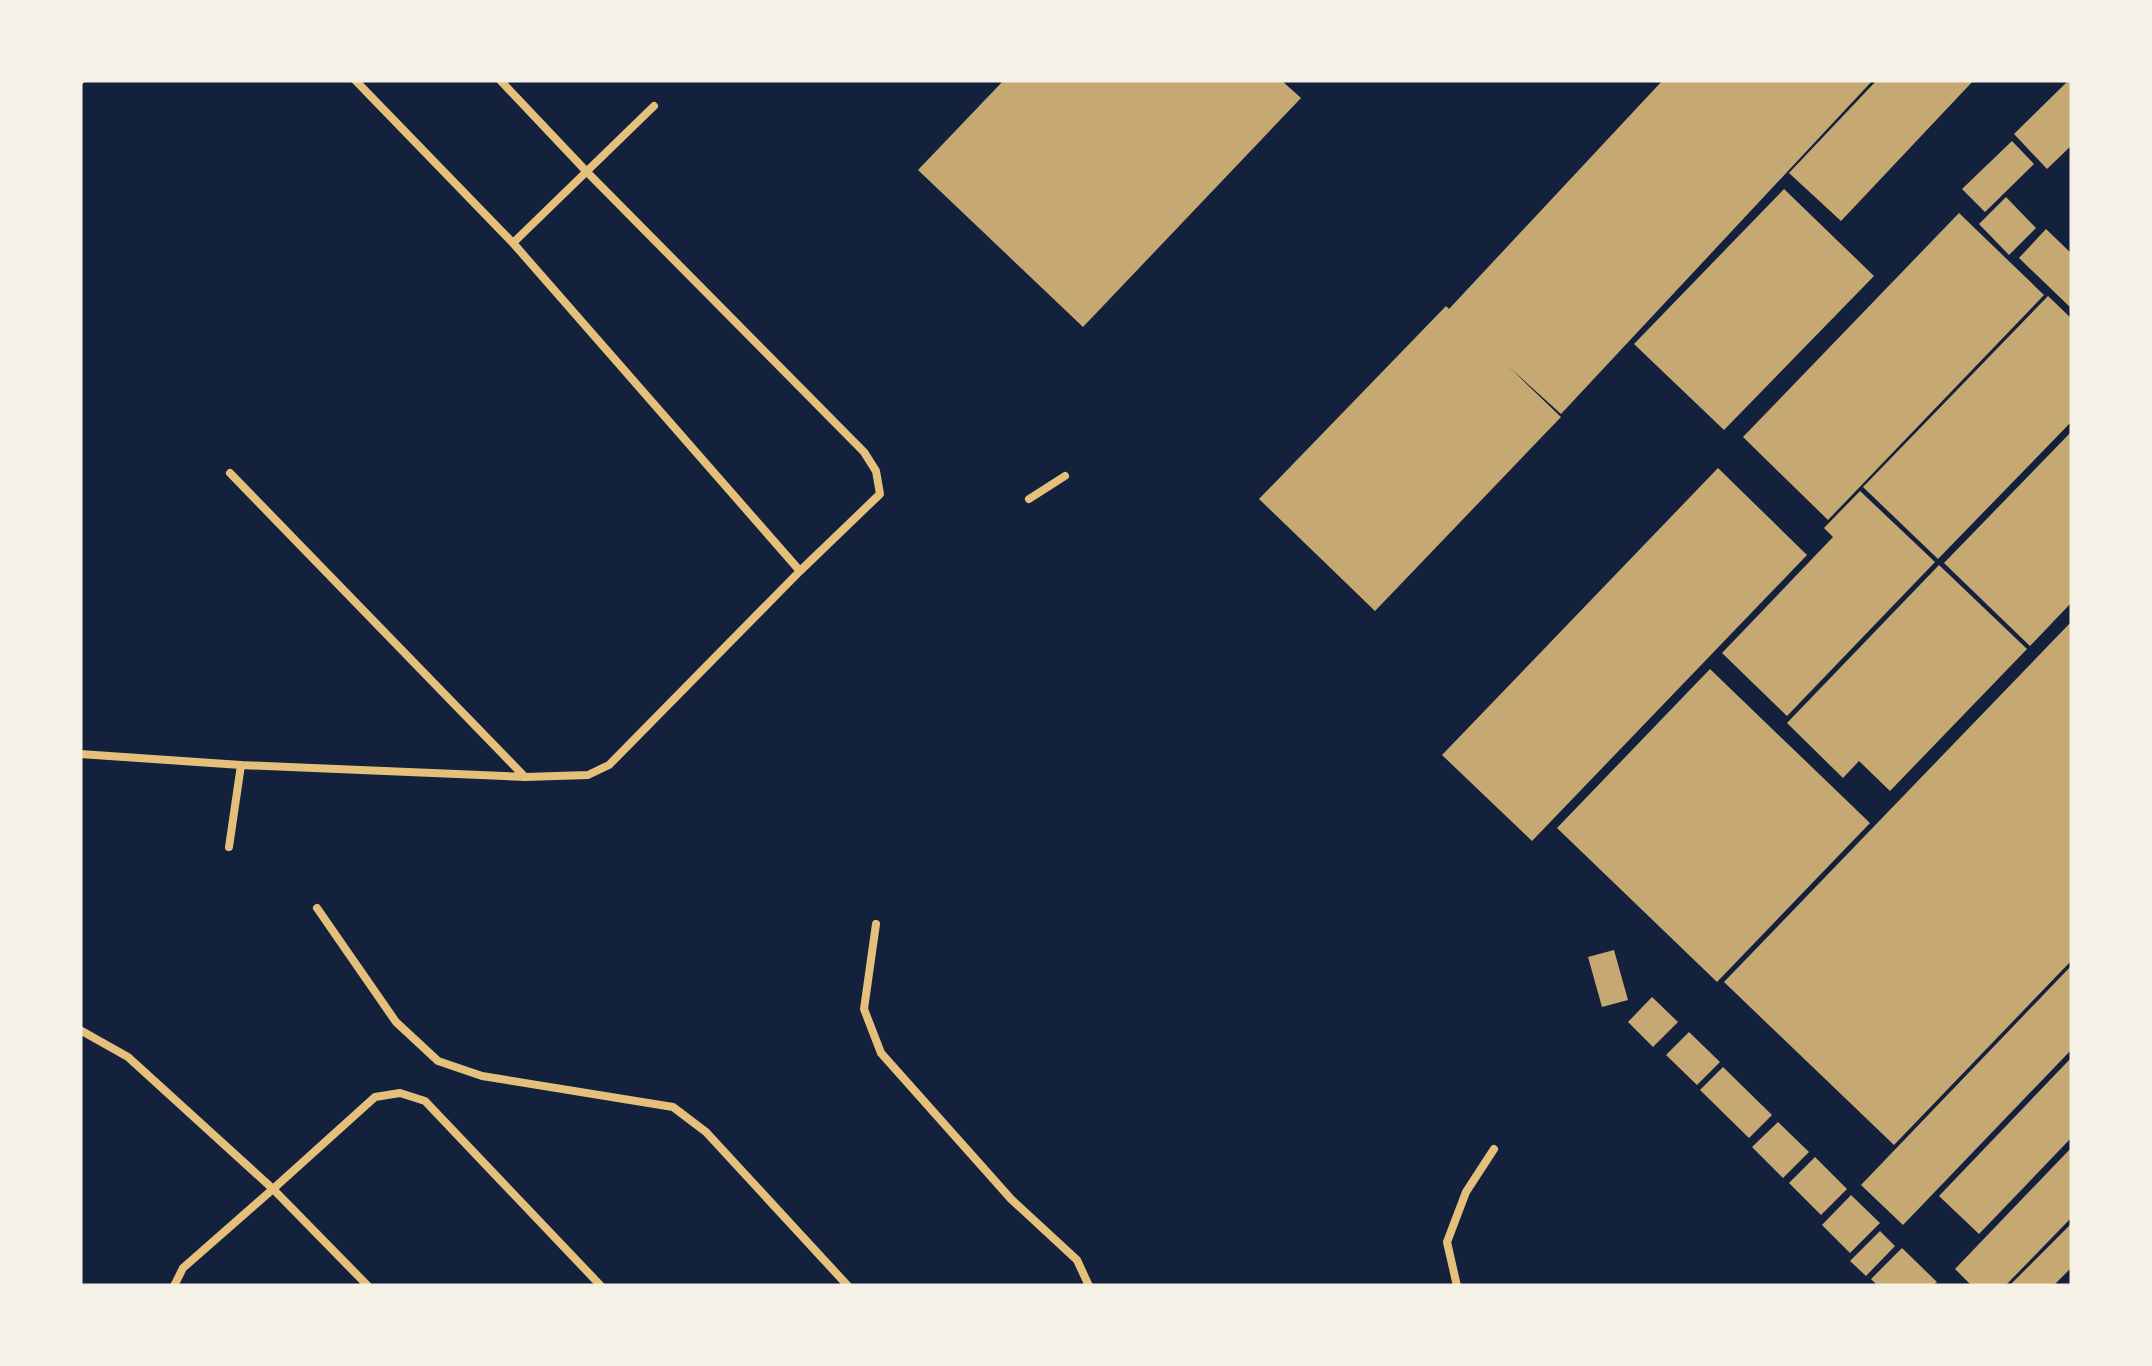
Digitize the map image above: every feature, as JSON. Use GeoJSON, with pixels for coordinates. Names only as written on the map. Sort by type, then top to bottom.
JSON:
{"type":"FeatureCollection","features":[{"type":"Feature","properties":{"kind":"lane"},"geometry":{"type":"LineString","coordinates":[[355,80],[513,243],[800,571]]}},
{"type":"Feature","properties":{"kind":"lane"},"geometry":{"type":"LineString","coordinates":[[80,754],[241,766],[525,778],[588,775],[608,765],[880,494],[876,472],[864,452],[500,80]]}},
{"type":"Feature","properties":{"kind":"lane"},"geometry":{"type":"LineString","coordinates":[[513,243],[654,106]]}},
{"type":"Feature","properties":{"kind":"lane"},"geometry":{"type":"LineString","coordinates":[[230,473],[525,778]]}},
{"type":"Feature","properties":{"kind":"lane"},"geometry":{"type":"LineString","coordinates":[[1029,499],[1065,476]]}},
{"type":"Feature","properties":{"kind":"lane"},"geometry":{"type":"LineString","coordinates":[[229,847],[241,766]]}},
{"type":"Feature","properties":{"kind":"lane"},"geometry":{"type":"LineString","coordinates":[[318,908],[396,1022],[438,1061],[482,1076],[673,1107],[706,1132],[848,1286]]}},
{"type":"Feature","properties":{"kind":"lane"},"geometry":{"type":"LineString","coordinates":[[876,924],[864,1009],[881,1053],[1011,1199],[1077,1260],[1089,1286]]}},
{"type":"Feature","properties":{"kind":"lane"},"geometry":{"type":"LineString","coordinates":[[80,1030],[128,1057],[272,1189],[368,1286]]}},
{"type":"Feature","properties":{"kind":"lane"},"geometry":{"type":"LineString","coordinates":[[174,1286],[184,1268],[375,1097],[400,1093],[426,1101],[601,1286]]}},
{"type":"Feature","properties":{"kind":"lane"},"geometry":{"type":"LineString","coordinates":[[1457,1286],[1448,1242],[1466,1192],[1494,1149]]}},
{"type":"Feature","properties":{"kind":"building"},"geometry":{"type":"Polygon","coordinates":[[[1004,80],[1281,80],[1301,98],[1083,327],[918,170],[1004,80]]]}},
{"type":"Feature","properties":{"kind":"building"},"geometry":{"type":"Polygon","coordinates":[[[1663,80],[1873,80],[1561,414],[1508,366],[1561,417],[1375,611],[1259,499],[1446,306],[1449,309],[1663,80]]]}},
{"type":"Feature","properties":{"kind":"building"},"geometry":{"type":"Polygon","coordinates":[[[1877,80],[1974,80],[1841,221],[1789,173],[1877,80]]]}},
{"type":"Feature","properties":{"kind":"building"},"geometry":{"type":"Polygon","coordinates":[[[2069,80],[2072,145],[2047,169],[2014,134],[2069,80]]]}},
{"type":"Feature","properties":{"kind":"building"},"geometry":{"type":"Polygon","coordinates":[[[2012,141],[2034,164],[1985,212],[1962,189],[2012,141]]]}},
{"type":"Feature","properties":{"kind":"building"},"geometry":{"type":"Polygon","coordinates":[[[1784,189],[1874,276],[1724,430],[1634,344],[1784,189]]]}},
{"type":"Feature","properties":{"kind":"building"},"geometry":{"type":"Polygon","coordinates":[[[2006,197],[2036,228],[2009,255],[1979,224],[2006,197]]]}},
{"type":"Feature","properties":{"kind":"building"},"geometry":{"type":"Polygon","coordinates":[[[1959,213],[2044,295],[1828,520],[1743,437],[1959,213]]]}},
{"type":"Feature","properties":{"kind":"building"},"geometry":{"type":"Polygon","coordinates":[[[2046,229],[2072,254],[2072,309],[2019,258],[2046,229]]]}},
{"type":"Feature","properties":{"kind":"building"},"geometry":{"type":"Polygon","coordinates":[[[2048,296],[2072,319],[2072,421],[1938,559],[1863,487],[2048,296]]]}},
{"type":"Feature","properties":{"kind":"building"},"geometry":{"type":"Polygon","coordinates":[[[2072,431],[2072,602],[2030,646],[1944,563],[2072,431]]]}},
{"type":"Feature","properties":{"kind":"building"},"geometry":{"type":"Polygon","coordinates":[[[1718,468],[1807,555],[1532,841],[1442,755],[1718,468]]]}},
{"type":"Feature","properties":{"kind":"building"},"geometry":{"type":"Polygon","coordinates":[[[1860,491],[1935,562],[1787,716],[1722,653],[1833,537],[1824,528],[1860,491]]]}},
{"type":"Feature","properties":{"kind":"building"},"geometry":{"type":"Polygon","coordinates":[[[1939,565],[2027,649],[1890,791],[1859,761],[1843,778],[1787,723],[1939,565]]]}},
{"type":"Feature","properties":{"kind":"building"},"geometry":{"type":"Polygon","coordinates":[[[2072,621],[2072,960],[1894,1145],[1724,982],[2072,621]]]}},
{"type":"Feature","properties":{"kind":"building"},"geometry":{"type":"Polygon","coordinates":[[[1710,669],[1870,823],[1717,982],[1557,828],[1710,669]]]}},
{"type":"Feature","properties":{"kind":"building"},"geometry":{"type":"Polygon","coordinates":[[[1614,950],[1628,1000],[1602,1007],[1588,957],[1614,950]]]}},
{"type":"Feature","properties":{"kind":"building"},"geometry":{"type":"Polygon","coordinates":[[[2072,965],[2072,1049],[1903,1225],[1861,1185],[2072,965]]]}},
{"type":"Feature","properties":{"kind":"building"},"geometry":{"type":"Polygon","coordinates":[[[1652,997],[1678,1022],[1653,1047],[1628,1022],[1652,997]]]}},
{"type":"Feature","properties":{"kind":"building"},"geometry":{"type":"Polygon","coordinates":[[[1689,1032],[1720,1062],[1697,1085],[1666,1055],[1689,1032]]]}},
{"type":"Feature","properties":{"kind":"building"},"geometry":{"type":"Polygon","coordinates":[[[2072,1057],[2072,1137],[1979,1234],[1939,1196],[2072,1057]]]}},
{"type":"Feature","properties":{"kind":"building"},"geometry":{"type":"Polygon","coordinates":[[[1723,1067],[1772,1115],[1749,1138],[1700,1090],[1723,1067]]]}},
{"type":"Feature","properties":{"kind":"building"},"geometry":{"type":"Polygon","coordinates":[[[1778,1122],[1809,1152],[1783,1178],[1752,1147],[1778,1122]]]}},
{"type":"Feature","properties":{"kind":"building"},"geometry":{"type":"Polygon","coordinates":[[[2072,1147],[2072,1217],[2005,1286],[1972,1286],[1955,1269],[2072,1147]]]}},
{"type":"Feature","properties":{"kind":"building"},"geometry":{"type":"Polygon","coordinates":[[[1815,1157],[1847,1189],[1821,1215],[1789,1183],[1815,1157]]]}},
{"type":"Feature","properties":{"kind":"building"},"geometry":{"type":"Polygon","coordinates":[[[1851,1195],[1880,1223],[1850,1253],[1822,1225],[1851,1195]]]}},
{"type":"Feature","properties":{"kind":"building"},"geometry":{"type":"Polygon","coordinates":[[[2072,1223],[2072,1267],[2053,1286],[2009,1286],[2072,1223]]]}},
{"type":"Feature","properties":{"kind":"building"},"geometry":{"type":"Polygon","coordinates":[[[1880,1231],[1895,1246],[1866,1276],[1850,1261],[1880,1231]]]}},
{"type":"Feature","properties":{"kind":"building"},"geometry":{"type":"Polygon","coordinates":[[[1902,1248],[1937,1282],[1932,1286],[1878,1286],[1871,1279],[1902,1248]]]}}]}
